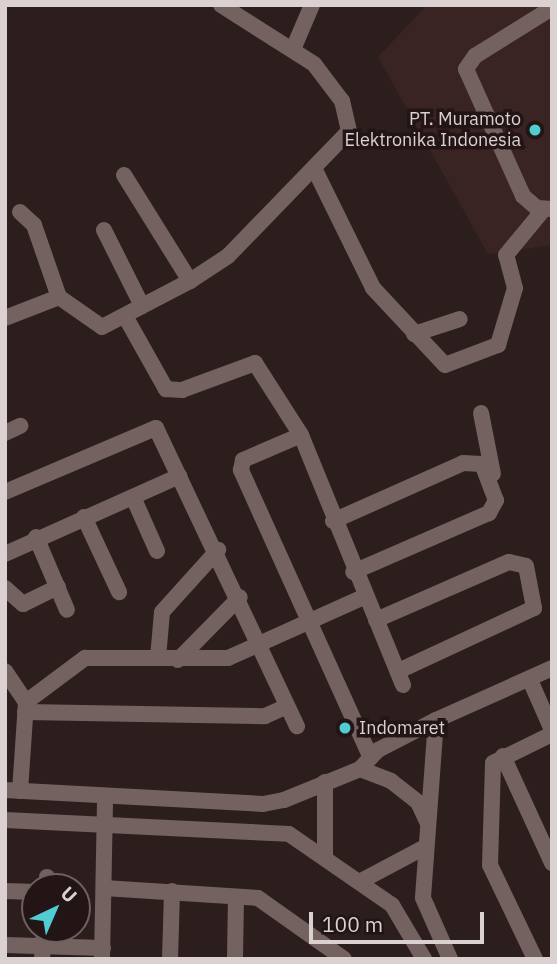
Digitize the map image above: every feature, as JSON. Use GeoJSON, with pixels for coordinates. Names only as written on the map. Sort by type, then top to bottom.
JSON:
{"type":"FeatureCollection","features":[{"type":"Feature","properties":{"kind":"street"},"geometry":{"type":"LineString","coordinates":[[20,212],[34,225],[60,297],[94,327],[125,316],[190,281],[228,256],[314,168],[351,122],[325,78],[294,47],[250,29],[221,5]]}},
{"type":"Feature","properties":{"kind":"street"},"geometry":{"type":"LineString","coordinates":[[294,47],[312,5]]}},
{"type":"Feature","properties":{"kind":"street"},"geometry":{"type":"LineString","coordinates":[[314,168],[373,288],[414,334],[445,365],[492,350],[502,338],[514,288],[506,255],[548,209],[523,196],[466,69],[475,56],[552,8]]}},
{"type":"Feature","properties":{"kind":"street"},"geometry":{"type":"LineString","coordinates":[[124,176],[190,281]]}},
{"type":"Feature","properties":{"kind":"street"},"geometry":{"type":"LineString","coordinates":[[104,230],[142,306]]}},
{"type":"Feature","properties":{"kind":"street"},"geometry":{"type":"LineString","coordinates":[[5,318],[60,297]]}},
{"type":"Feature","properties":{"kind":"street"},"geometry":{"type":"LineString","coordinates":[[125,316],[166,389],[182,390],[255,363],[300,435],[353,572],[400,678],[534,608],[526,566],[509,562],[376,620]]}},
{"type":"Feature","properties":{"kind":"street"},"geometry":{"type":"LineString","coordinates":[[414,334],[460,318]]}},
{"type":"Feature","properties":{"kind":"street"},"geometry":{"type":"LineString","coordinates":[[481,413],[493,471],[488,482]]}},
{"type":"Feature","properties":{"kind":"street"},"geometry":{"type":"LineString","coordinates":[[5,492],[152,427],[218,550],[298,726]]}},
{"type":"Feature","properties":{"kind":"street"},"geometry":{"type":"LineString","coordinates":[[300,435],[249,456],[240,466],[365,762],[418,802],[428,821]]}},
{"type":"Feature","properties":{"kind":"street"},"geometry":{"type":"LineString","coordinates":[[333,521],[474,460],[496,500],[489,513],[353,572]]}},
{"type":"Feature","properties":{"kind":"street"},"geometry":{"type":"LineString","coordinates":[[5,554],[36,537],[179,476]]}},
{"type":"Feature","properties":{"kind":"street"},"geometry":{"type":"LineString","coordinates":[[133,497],[157,551]]}},
{"type":"Feature","properties":{"kind":"street"},"geometry":{"type":"LineString","coordinates":[[84,517],[119,592]]}},
{"type":"Feature","properties":{"kind":"street"},"geometry":{"type":"LineString","coordinates":[[36,537],[67,610]]}},
{"type":"Feature","properties":{"kind":"street"},"geometry":{"type":"LineString","coordinates":[[158,659],[162,612],[218,550]]}},
{"type":"Feature","properties":{"kind":"street"},"geometry":{"type":"LineString","coordinates":[[5,588],[23,604],[58,587]]}},
{"type":"Feature","properties":{"kind":"street"},"geometry":{"type":"LineString","coordinates":[[178,660],[240,597]]}},
{"type":"Feature","properties":{"kind":"street"},"geometry":{"type":"LineString","coordinates":[[26,707],[85,658],[228,658],[306,620],[364,597]]}},
{"type":"Feature","properties":{"kind":"street"},"geometry":{"type":"LineString","coordinates":[[5,671],[26,707],[13,790],[263,804],[325,782],[436,720],[552,668]]}},
{"type":"Feature","properties":{"kind":"street"},"geometry":{"type":"LineString","coordinates":[[530,680],[552,732],[503,756],[494,764],[491,865],[535,959]]}},
{"type":"Feature","properties":{"kind":"street"},"geometry":{"type":"LineString","coordinates":[[26,707],[265,716],[287,706]]}},
{"type":"Feature","properties":{"kind":"street"},"geometry":{"type":"LineString","coordinates":[[436,720],[423,898],[450,959]]}},
{"type":"Feature","properties":{"kind":"street"},"geometry":{"type":"LineString","coordinates":[[503,756],[552,863]]}},
{"type":"Feature","properties":{"kind":"street"},"geometry":{"type":"LineString","coordinates":[[325,782],[325,856]]}},
{"type":"Feature","properties":{"kind":"street"},"geometry":{"type":"LineString","coordinates":[[5,945],[42,952],[102,953],[105,796]]}},
{"type":"Feature","properties":{"kind":"street"},"geometry":{"type":"LineString","coordinates":[[5,820],[278,832],[325,856],[361,881],[403,918],[424,959]]}},
{"type":"Feature","properties":{"kind":"street"},"geometry":{"type":"LineString","coordinates":[[361,881],[425,847]]}},
{"type":"Feature","properties":{"kind":"street"},"geometry":{"type":"LineString","coordinates":[[104,888],[172,891],[265,901],[344,959]]}},
{"type":"Feature","properties":{"kind":"street"},"geometry":{"type":"LineString","coordinates":[[170,959],[172,891]]}},
{"type":"Feature","properties":{"kind":"street"},"geometry":{"type":"LineString","coordinates":[[236,897],[240,957]]}},
{"type":"Feature","properties":{"kind":"shaded area"},"geometry":{"type":"Polygon","coordinates":[[[427,5],[552,5],[552,245],[488,254],[378,57],[427,5]]]}},
{"type":"Feature","properties":{"kind":"place","name":"PT. Muramoto Elektronika Indonesia"},"geometry":{"type":"Point","coordinates":[535,130]}},
{"type":"Feature","properties":{"kind":"place","name":"Indomaret"},"geometry":{"type":"Point","coordinates":[345,728]}}]}
